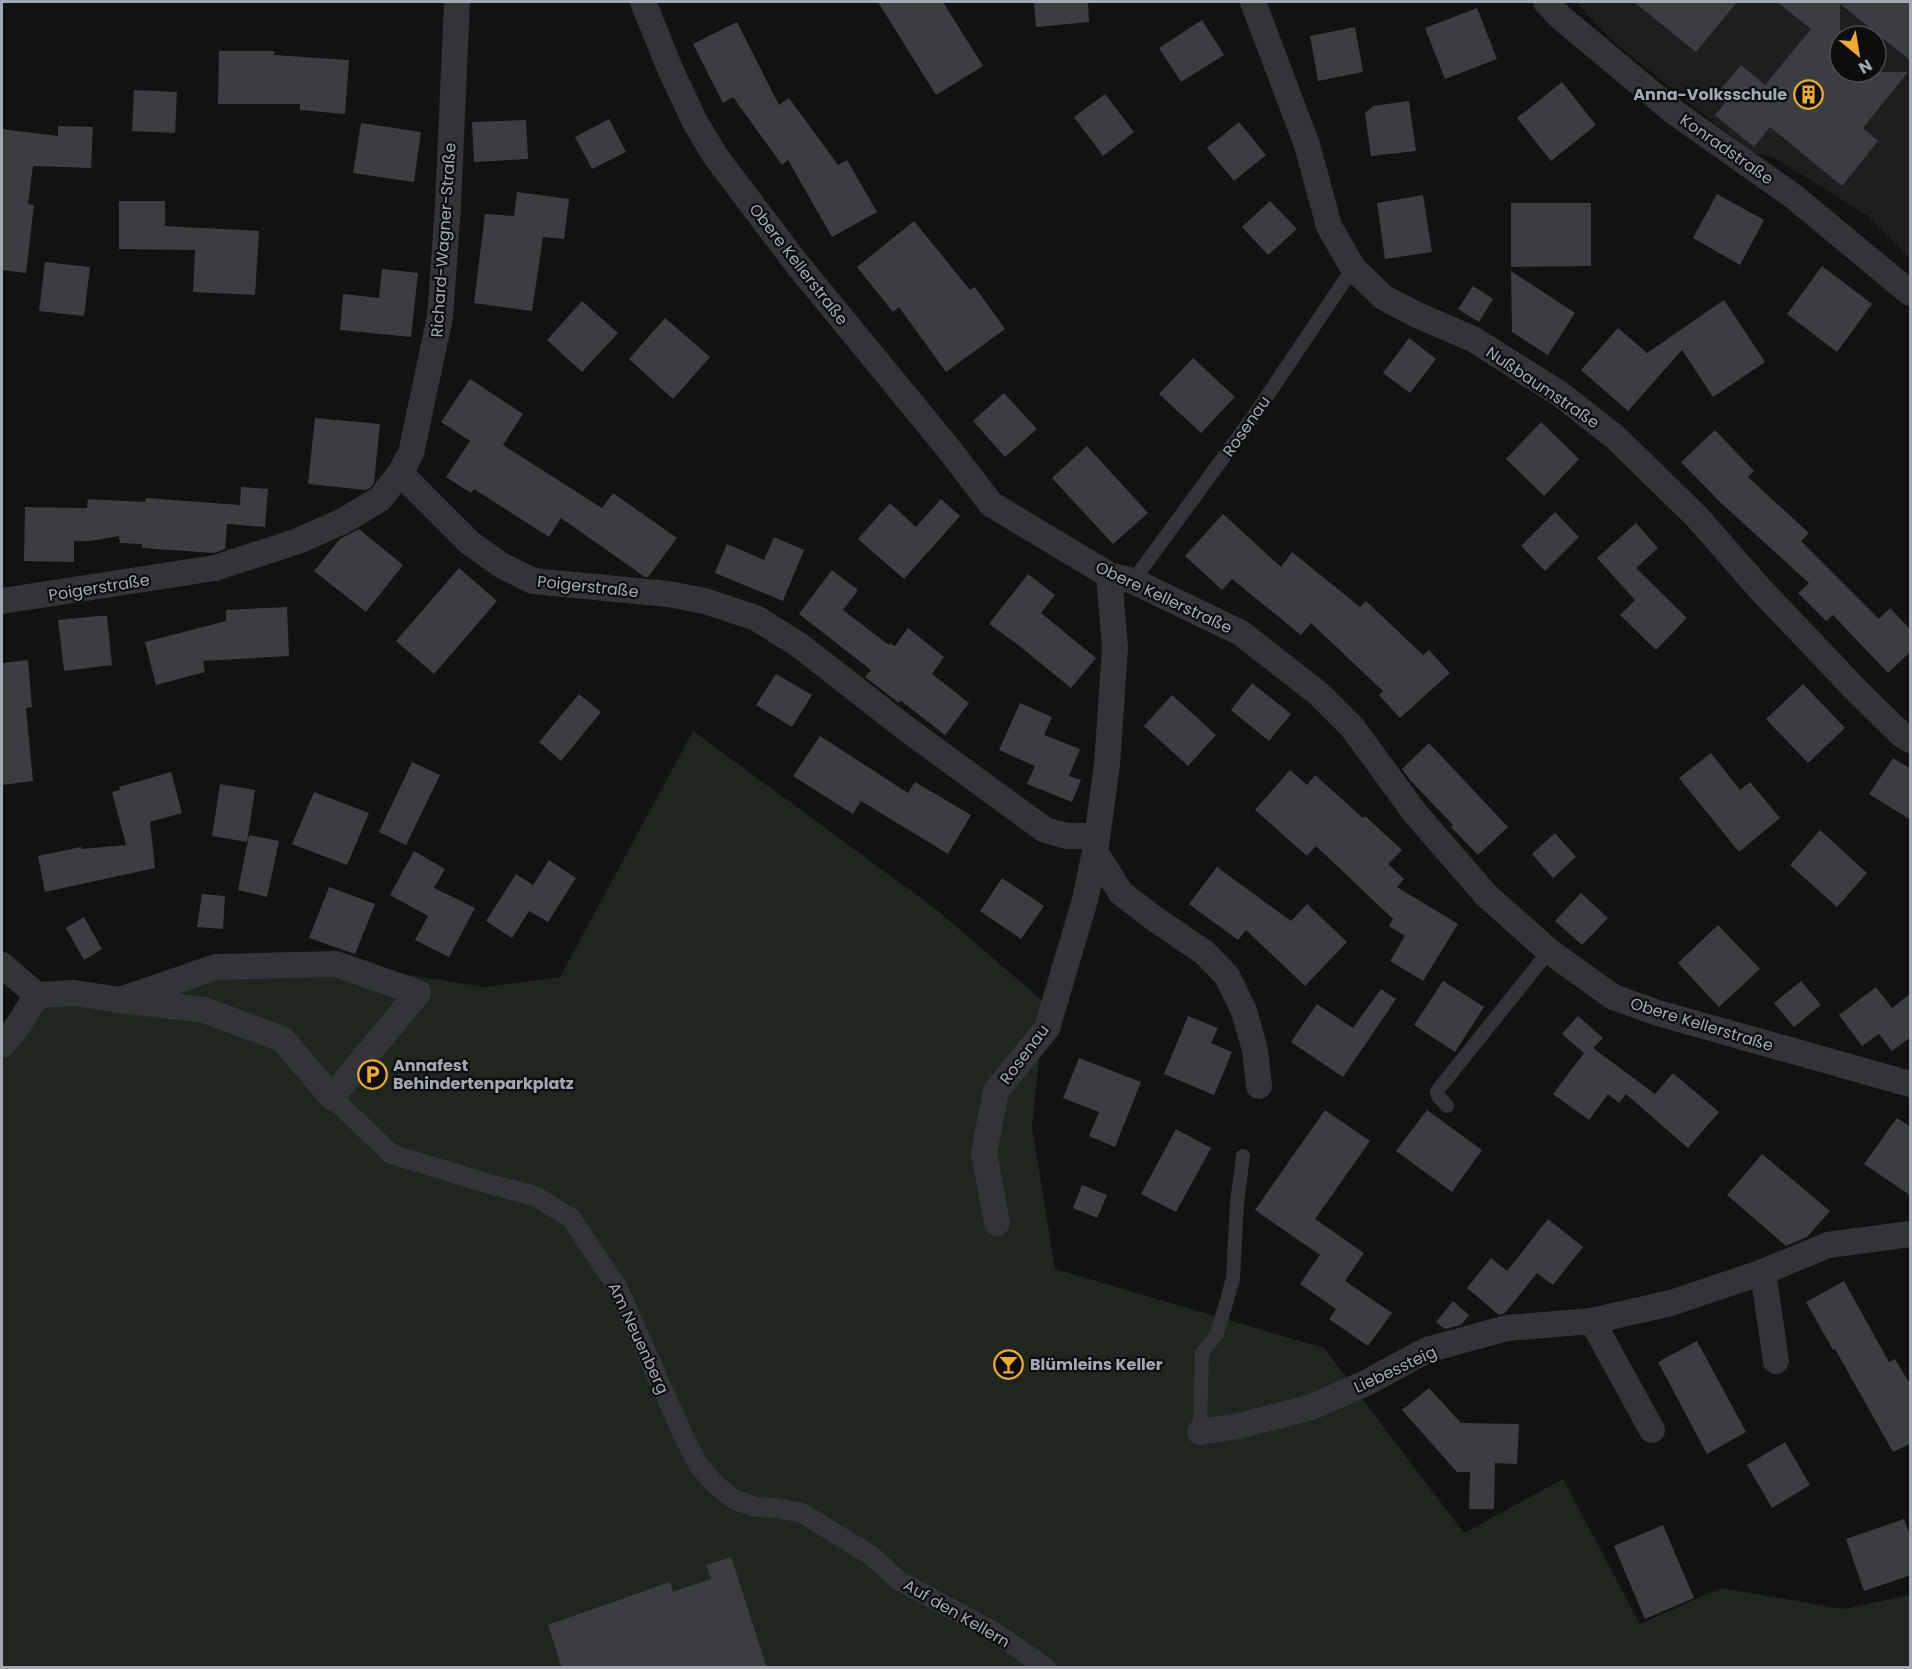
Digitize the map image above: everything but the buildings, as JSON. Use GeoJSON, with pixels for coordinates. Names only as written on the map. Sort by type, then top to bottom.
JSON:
{"type":"FeatureCollection","features":[{"type":"Feature","properties":{"kind":"street","name":"Richard-Wagner-Straße"},"geometry":{"type":"LineString","coordinates":[[400,473],[411,453],[440,317],[448,205],[457,2]]}},
{"type":"Feature","properties":{"kind":"street","name":"Obere Kellerstraße"},"geometry":{"type":"LineString","coordinates":[[643,2],[695,122],[716,157],[797,264],[991,504],[1121,578],[1241,633],[1319,694],[1352,727],[1415,813],[1486,895],[1549,951],[1612,997],[1658,1013],[1911,1084]]}},
{"type":"Feature","properties":{"kind":"street","name":"Nußbaumstraße"},"geometry":{"type":"LineString","coordinates":[[1253,2],[1307,145],[1329,226],[1353,268],[1383,297],[1417,315],[1473,339],[1560,394],[1615,437],[1696,516],[1760,589],[1856,690],[1902,735],[1911,740]]}},
{"type":"Feature","properties":{"kind":"street","name":"Konradstraße"},"geometry":{"type":"LineString","coordinates":[[1546,2],[1559,16],[1674,112],[1793,196],[1911,293]]}},
{"type":"Feature","properties":{"kind":"street","name":"Poigerstraße"},"geometry":{"type":"LineString","coordinates":[[2,601],[215,568],[298,541],[343,521],[380,499],[400,473],[470,543],[501,565],[533,581],[668,594],[705,601],[756,618],[799,645],[898,723],[1045,830],[1096,844]]}},
{"type":"Feature","properties":{"kind":"street","name":"Rosenau"},"geometry":{"type":"LineString","coordinates":[[997,1222],[984,1153],[996,1091],[1047,1028],[1085,900],[1096,844],[1107,765],[1121,578]]}},
{"type":"Feature","properties":{"kind":"street"},"geometry":{"type":"LineString","coordinates":[[1096,844],[1121,892],[1155,919],[1205,953],[1227,976],[1247,1021],[1255,1050],[1259,1086]]}},
{"type":"Feature","properties":{"kind":"street","name":"Am Neuenberg"},"geometry":{"type":"LineString","coordinates":[[120,1000],[216,967],[336,964],[418,993],[332,1096]]}},
{"type":"Feature","properties":{"kind":"street"},"geometry":{"type":"LineString","coordinates":[[2,965],[37,995],[17,1027],[2,1045]]}},
{"type":"Feature","properties":{"kind":"street","name":"Am Neuenberg"},"geometry":{"type":"LineString","coordinates":[[37,995],[74,993],[204,1010],[282,1039],[332,1096],[391,1154],[536,1196],[571,1218],[618,1288],[682,1436],[699,1466],[716,1485],[735,1500],[756,1508],[777,1508],[802,1513],[872,1556]]}},
{"type":"Feature","properties":{"kind":"street","name":"Liebessteig"},"geometry":{"type":"LineString","coordinates":[[1200,1432],[1238,1426],[1309,1408],[1364,1383],[1427,1350],[1507,1328],[1592,1321],[1671,1303],[1763,1272],[1828,1245],[1911,1234]]}},
{"type":"Feature","properties":{"kind":"street"},"geometry":{"type":"LineString","coordinates":[[1763,1272],[1776,1361]]}},
{"type":"Feature","properties":{"kind":"street"},"geometry":{"type":"LineString","coordinates":[[1592,1321],[1652,1430]]}},
{"type":"Feature","properties":{"kind":"street","name":"Auf den Kellern"},"geometry":{"type":"LineString","coordinates":[[872,1556],[898,1580],[996,1633],[1046,1668]]}},
{"type":"Feature","properties":{"kind":"lane","name":"Rosenau"},"geometry":{"type":"LineString","coordinates":[[1121,578],[1253,417],[1353,268]]}},
{"type":"Feature","properties":{"kind":"lane"},"geometry":{"type":"LineString","coordinates":[[1447,1106],[1438,1096],[1437,1091],[1549,951]]}},
{"type":"Feature","properties":{"kind":"lane"},"geometry":{"type":"LineString","coordinates":[[1200,1432],[1202,1353],[1216,1334],[1233,1279],[1237,1203],[1243,1156]]}},
{"type":"Feature","properties":{"kind":"shaded area"},"geometry":{"type":"Polygon","coordinates":[[[1576,2],[1910,2],[1910,259],[1868,216],[1773,157],[1754,153],[1609,38],[1576,2]]]}},
{"type":"Feature","properties":{"kind":"shaded area"},"geometry":{"type":"Polygon","coordinates":[[[693,731],[937,910],[1045,1003],[1032,1126],[1055,1269],[1324,1348],[1464,1533],[1563,1479],[1640,1624],[1721,1588],[1843,1609],[1910,1595],[1910,1668],[2,1668],[2,1054],[46,1003],[312,960],[486,987],[560,977],[693,731]]]}},
{"type":"Feature","properties":{"kind":"place","name":"Anna-Volksschule"},"geometry":{"type":"Point","coordinates":[1808,94]}},
{"type":"Feature","properties":{"kind":"place","name":"Annafest Behindertenparkplatz"},"geometry":{"type":"Point","coordinates":[372,1074]}},
{"type":"Feature","properties":{"kind":"place","name":"Blümleins Keller"},"geometry":{"type":"Point","coordinates":[1009,1364]}}]}
